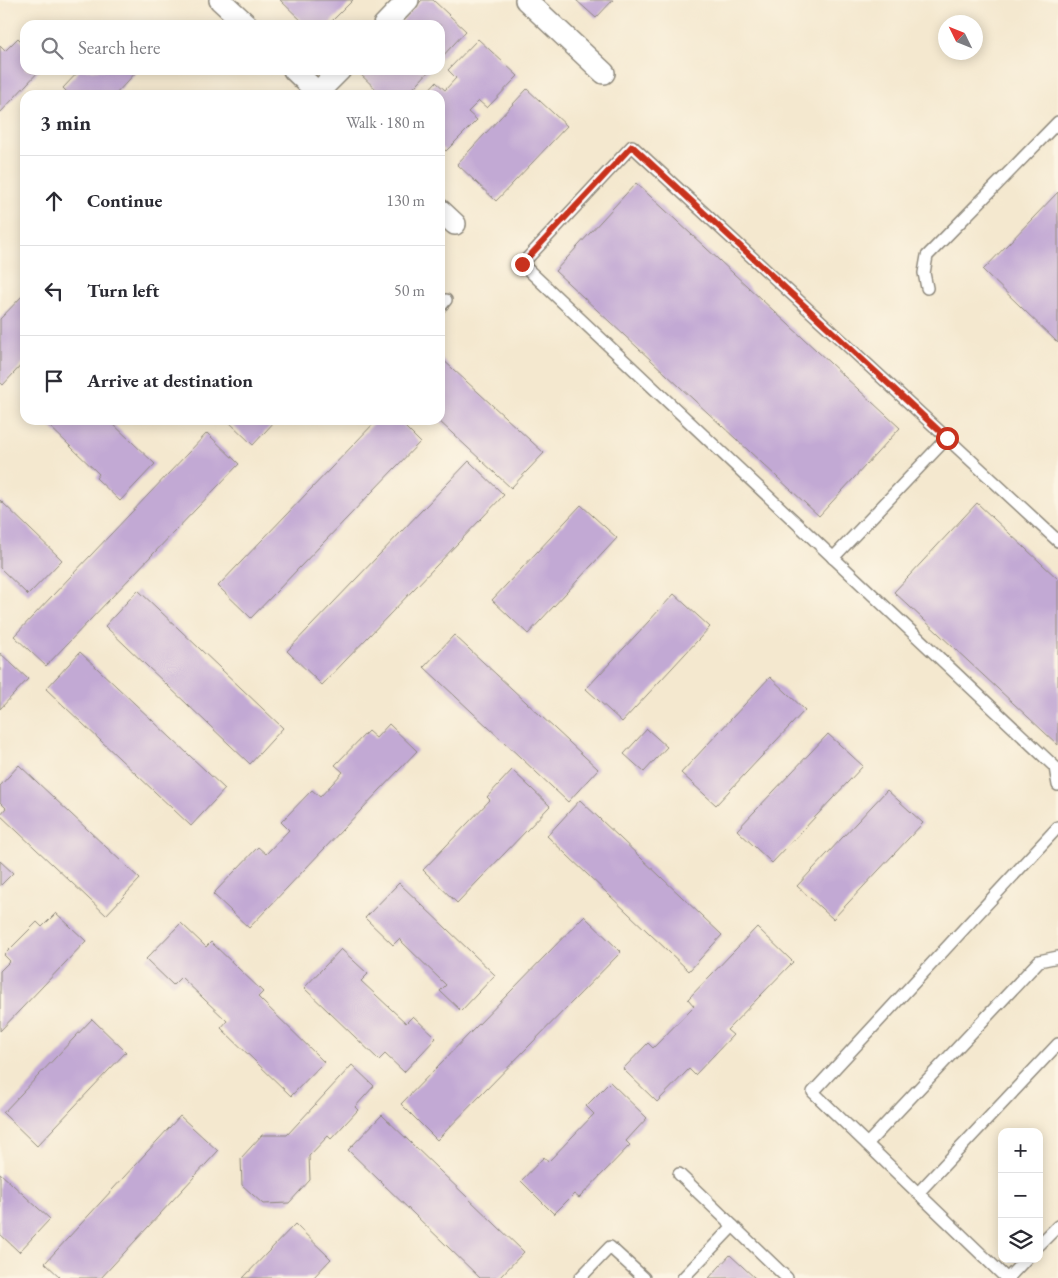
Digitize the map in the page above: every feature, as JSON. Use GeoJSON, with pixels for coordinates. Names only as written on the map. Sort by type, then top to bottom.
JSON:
{"type":"FeatureCollection","features":[{"type":"Feature","properties":{"kind":"street"},"geometry":{"type":"LineString","coordinates":[[220,0],[241,20]]}},
{"type":"Feature","properties":{"kind":"street"},"geometry":{"type":"LineString","coordinates":[[389,20],[408,0]]}},
{"type":"Feature","properties":{"kind":"street"},"geometry":{"type":"LineString","coordinates":[[526,0],[604,73]]}},
{"type":"Feature","properties":{"kind":"street"},"geometry":{"type":"LineString","coordinates":[[299,75],[315,90]]}},
{"type":"Feature","properties":{"kind":"street"},"geometry":{"type":"LineString","coordinates":[[322,90],[336,75]]}},
{"type":"Feature","properties":{"kind":"lane"},"geometry":{"type":"LineString","coordinates":[[927,288],[924,273],[927,256],[1058,122]]}},
{"type":"Feature","properties":{"kind":"lane"},"geometry":{"type":"LineString","coordinates":[[1058,540],[632,146],[522,264],[1055,767],[1058,785]]}},
{"type":"Feature","properties":{"kind":"lane"},"geometry":{"type":"LineString","coordinates":[[834,558],[947,438]]}},
{"type":"Feature","properties":{"kind":"lane"},"geometry":{"type":"LineString","coordinates":[[1022,1263],[1007,1278],[813,1092],[1058,827]]}},
{"type":"Feature","properties":{"kind":"lane"},"geometry":{"type":"LineString","coordinates":[[868,1144],[1039,961],[1058,957]]}},
{"type":"Feature","properties":{"kind":"lane"},"geometry":{"type":"LineString","coordinates":[[918,1193],[1058,1044]]}},
{"type":"Feature","properties":{"kind":"lane"},"geometry":{"type":"LineString","coordinates":[[679,1174],[787,1278]]}},
{"type":"Feature","properties":{"kind":"lane"},"geometry":{"type":"LineString","coordinates":[[683,1278],[733,1226]]}},
{"type":"Feature","properties":{"kind":"lane"},"geometry":{"type":"LineString","coordinates":[[1043,1241],[1058,1226]]}},
{"type":"Feature","properties":{"kind":"lane"},"geometry":{"type":"LineString","coordinates":[[580,1278],[610,1246],[644,1278]]}},
{"type":"Feature","properties":{"kind":"building"},"geometry":{"type":"Polygon","coordinates":[[[280,0],[353,0],[333,20],[301,20],[280,0]]]}},
{"type":"Feature","properties":{"kind":"building"},"geometry":{"type":"Polygon","coordinates":[[[422,0],[433,0],[466,31],[445,54],[445,20],[404,20],[422,0]]]}},
{"type":"Feature","properties":{"kind":"building"},"geometry":{"type":"Polygon","coordinates":[[[576,0],[613,0],[596,18],[576,0]]]}},
{"type":"Feature","properties":{"kind":"building"},"geometry":{"type":"Polygon","coordinates":[[[18,38],[20,40],[20,75],[35,75],[0,113],[0,46],[5,51],[18,38]]]}},
{"type":"Feature","properties":{"kind":"building"},"geometry":{"type":"Polygon","coordinates":[[[478,39],[518,76],[487,108],[479,101],[468,112],[477,120],[446,151],[445,90],[456,78],[448,70],[478,39]]]}},
{"type":"Feature","properties":{"kind":"building"},"geometry":{"type":"Polygon","coordinates":[[[75,75],[133,75],[120,90],[65,90],[63,88],[75,75]]]}},
{"type":"Feature","properties":{"kind":"building"},"geometry":{"type":"Polygon","coordinates":[[[361,75],[425,75],[412,90],[377,90],[361,75]]]}},
{"type":"Feature","properties":{"kind":"building"},"geometry":{"type":"Polygon","coordinates":[[[436,82],[445,90],[429,90],[436,82]]]}},
{"type":"Feature","properties":{"kind":"building"},"geometry":{"type":"Polygon","coordinates":[[[527,89],[567,126],[496,201],[457,164],[527,89]]]}},
{"type":"Feature","properties":{"kind":"building"},"geometry":{"type":"Polygon","coordinates":[[[636,183],[900,428],[819,516],[555,271],[636,183]]]}},
{"type":"Feature","properties":{"kind":"building"},"geometry":{"type":"Polygon","coordinates":[[[1058,192],[1058,343],[983,270],[1058,192]]]}},
{"type":"Feature","properties":{"kind":"building"},"geometry":{"type":"Polygon","coordinates":[[[20,298],[20,366],[3,385],[0,382],[0,319],[20,298]]]}},
{"type":"Feature","properties":{"kind":"building"},"geometry":{"type":"Polygon","coordinates":[[[445,362],[544,453],[511,488],[443,425],[445,425],[445,362]]]}},
{"type":"Feature","properties":{"kind":"building"},"geometry":{"type":"Polygon","coordinates":[[[48,425],[114,425],[155,464],[120,501],[96,478],[99,474],[48,425]]]}},
{"type":"Feature","properties":{"kind":"building"},"geometry":{"type":"Polygon","coordinates":[[[232,425],[271,425],[253,445],[232,425]]]}},
{"type":"Feature","properties":{"kind":"building"},"geometry":{"type":"Polygon","coordinates":[[[372,425],[403,425],[420,442],[251,618],[218,586],[372,425]]]}},
{"type":"Feature","properties":{"kind":"building"},"geometry":{"type":"Polygon","coordinates":[[[207,433],[239,464],[46,666],[14,636],[207,433]]]}},
{"type":"Feature","properties":{"kind":"building"},"geometry":{"type":"Polygon","coordinates":[[[469,461],[504,495],[322,685],[287,651],[469,461]]]}},
{"type":"Feature","properties":{"kind":"building"},"geometry":{"type":"Polygon","coordinates":[[[0,500],[62,560],[28,595],[0,568],[0,500]]]}},
{"type":"Feature","properties":{"kind":"building"},"geometry":{"type":"Polygon","coordinates":[[[977,503],[1058,579],[1058,745],[894,592],[977,503]]]}},
{"type":"Feature","properties":{"kind":"building"},"geometry":{"type":"Polygon","coordinates":[[[581,505],[617,538],[528,634],[492,600],[581,505]]]}},
{"type":"Feature","properties":{"kind":"building"},"geometry":{"type":"Polygon","coordinates":[[[138,590],[283,728],[250,764],[105,626],[138,590]]]}},
{"type":"Feature","properties":{"kind":"building"},"geometry":{"type":"Polygon","coordinates":[[[674,594],[710,627],[622,722],[586,689],[674,594]]]}},
{"type":"Feature","properties":{"kind":"building"},"geometry":{"type":"Polygon","coordinates":[[[454,635],[598,769],[568,802],[424,667],[454,635]]]}},
{"type":"Feature","properties":{"kind":"building"},"geometry":{"type":"Polygon","coordinates":[[[80,652],[225,789],[191,826],[46,689],[80,652]]]}},
{"type":"Feature","properties":{"kind":"building"},"geometry":{"type":"Polygon","coordinates":[[[0,653],[28,679],[0,709],[0,653]]]}},
{"type":"Feature","properties":{"kind":"building"},"geometry":{"type":"Polygon","coordinates":[[[770,677],[805,710],[716,805],[681,773],[770,677]]]}},
{"type":"Feature","properties":{"kind":"building"},"geometry":{"type":"Polygon","coordinates":[[[389,724],[417,751],[249,928],[213,894],[258,847],[266,854],[289,830],[281,822],[312,790],[320,797],[343,772],[335,765],[368,731],[376,738],[389,724]]]}},
{"type":"Feature","properties":{"kind":"building"},"geometry":{"type":"Polygon","coordinates":[[[647,729],[667,747],[644,772],[624,754],[647,729]]]}},
{"type":"Feature","properties":{"kind":"building"},"geometry":{"type":"Polygon","coordinates":[[[828,734],[863,766],[772,863],[737,830],[828,734]]]}},
{"type":"Feature","properties":{"kind":"building"},"geometry":{"type":"Polygon","coordinates":[[[19,765],[140,879],[106,915],[0,815],[6,808],[0,802],[0,786],[19,765]]]}},
{"type":"Feature","properties":{"kind":"building"},"geometry":{"type":"Polygon","coordinates":[[[512,770],[550,806],[457,903],[423,870],[490,800],[487,797],[512,770]]]}},
{"type":"Feature","properties":{"kind":"building"},"geometry":{"type":"Polygon","coordinates":[[[887,790],[923,823],[833,919],[797,886],[887,790]]]}},
{"type":"Feature","properties":{"kind":"building"},"geometry":{"type":"Polygon","coordinates":[[[580,800],[722,935],[689,971],[547,836],[580,800]]]}},
{"type":"Feature","properties":{"kind":"building"},"geometry":{"type":"Polygon","coordinates":[[[0,861],[13,873],[0,886],[0,861]]]}},
{"type":"Feature","properties":{"kind":"building"},"geometry":{"type":"Polygon","coordinates":[[[399,883],[495,975],[461,1011],[440,991],[446,985],[399,939],[393,945],[365,918],[399,883]]]}},
{"type":"Feature","properties":{"kind":"building"},"geometry":{"type":"Polygon","coordinates":[[[56,913],[86,941],[0,1031],[0,971],[10,961],[4,955],[37,922],[42,927],[56,913]]]}},
{"type":"Feature","properties":{"kind":"building"},"geometry":{"type":"Polygon","coordinates":[[[584,916],[621,952],[437,1140],[401,1104],[584,916]]]}},
{"type":"Feature","properties":{"kind":"building"},"geometry":{"type":"Polygon","coordinates":[[[181,923],[206,947],[211,942],[263,992],[258,997],[324,1062],[291,1096],[221,1028],[227,1021],[181,977],[173,985],[146,959],[181,923]]]}},
{"type":"Feature","properties":{"kind":"building"},"geometry":{"type":"Polygon","coordinates":[[[757,927],[793,962],[727,1030],[733,1035],[695,1075],[689,1069],[657,1102],[623,1069],[648,1043],[653,1048],[694,1006],[688,999],[757,927]]]}},
{"type":"Feature","properties":{"kind":"building"},"geometry":{"type":"Polygon","coordinates":[[[341,949],[368,974],[361,981],[406,1023],[413,1016],[436,1038],[404,1072],[385,1054],[379,1060],[304,988],[341,949]]]}},
{"type":"Feature","properties":{"kind":"building"},"geometry":{"type":"Polygon","coordinates":[[[92,1019],[126,1052],[37,1146],[3,1113],[92,1019]]]}},
{"type":"Feature","properties":{"kind":"building"},"geometry":{"type":"Polygon","coordinates":[[[352,1065],[374,1086],[355,1107],[358,1110],[331,1139],[328,1136],[309,1156],[310,1180],[289,1203],[263,1204],[242,1185],[241,1158],[262,1135],[287,1135],[352,1065]]]}},
{"type":"Feature","properties":{"kind":"building"},"geometry":{"type":"Polygon","coordinates":[[[610,1082],[647,1118],[626,1141],[630,1145],[579,1198],[574,1194],[554,1214],[521,1181],[544,1157],[548,1162],[594,1114],[586,1106],[610,1082]]]}},
{"type":"Feature","properties":{"kind":"building"},"geometry":{"type":"Polygon","coordinates":[[[382,1115],[524,1252],[499,1278],[480,1278],[348,1150],[382,1115]]]}},
{"type":"Feature","properties":{"kind":"building"},"geometry":{"type":"Polygon","coordinates":[[[180,1116],[218,1151],[101,1278],[61,1278],[45,1263],[180,1116]]]}},
{"type":"Feature","properties":{"kind":"building"},"geometry":{"type":"Polygon","coordinates":[[[0,1173],[50,1219],[19,1252],[0,1234],[0,1173]]]}},
{"type":"Feature","properties":{"kind":"building"},"geometry":{"type":"Polygon","coordinates":[[[295,1224],[331,1259],[313,1278],[243,1278],[295,1224]]]}},
{"type":"Feature","properties":{"kind":"building"},"geometry":{"type":"Polygon","coordinates":[[[730,1255],[755,1278],[709,1278],[730,1255]]]}},
{"type":"Feature","properties":{"kind":"route"},"geometry":{"type":"LineString","coordinates":[[522,264],[632,146],[947,438]]}}]}
